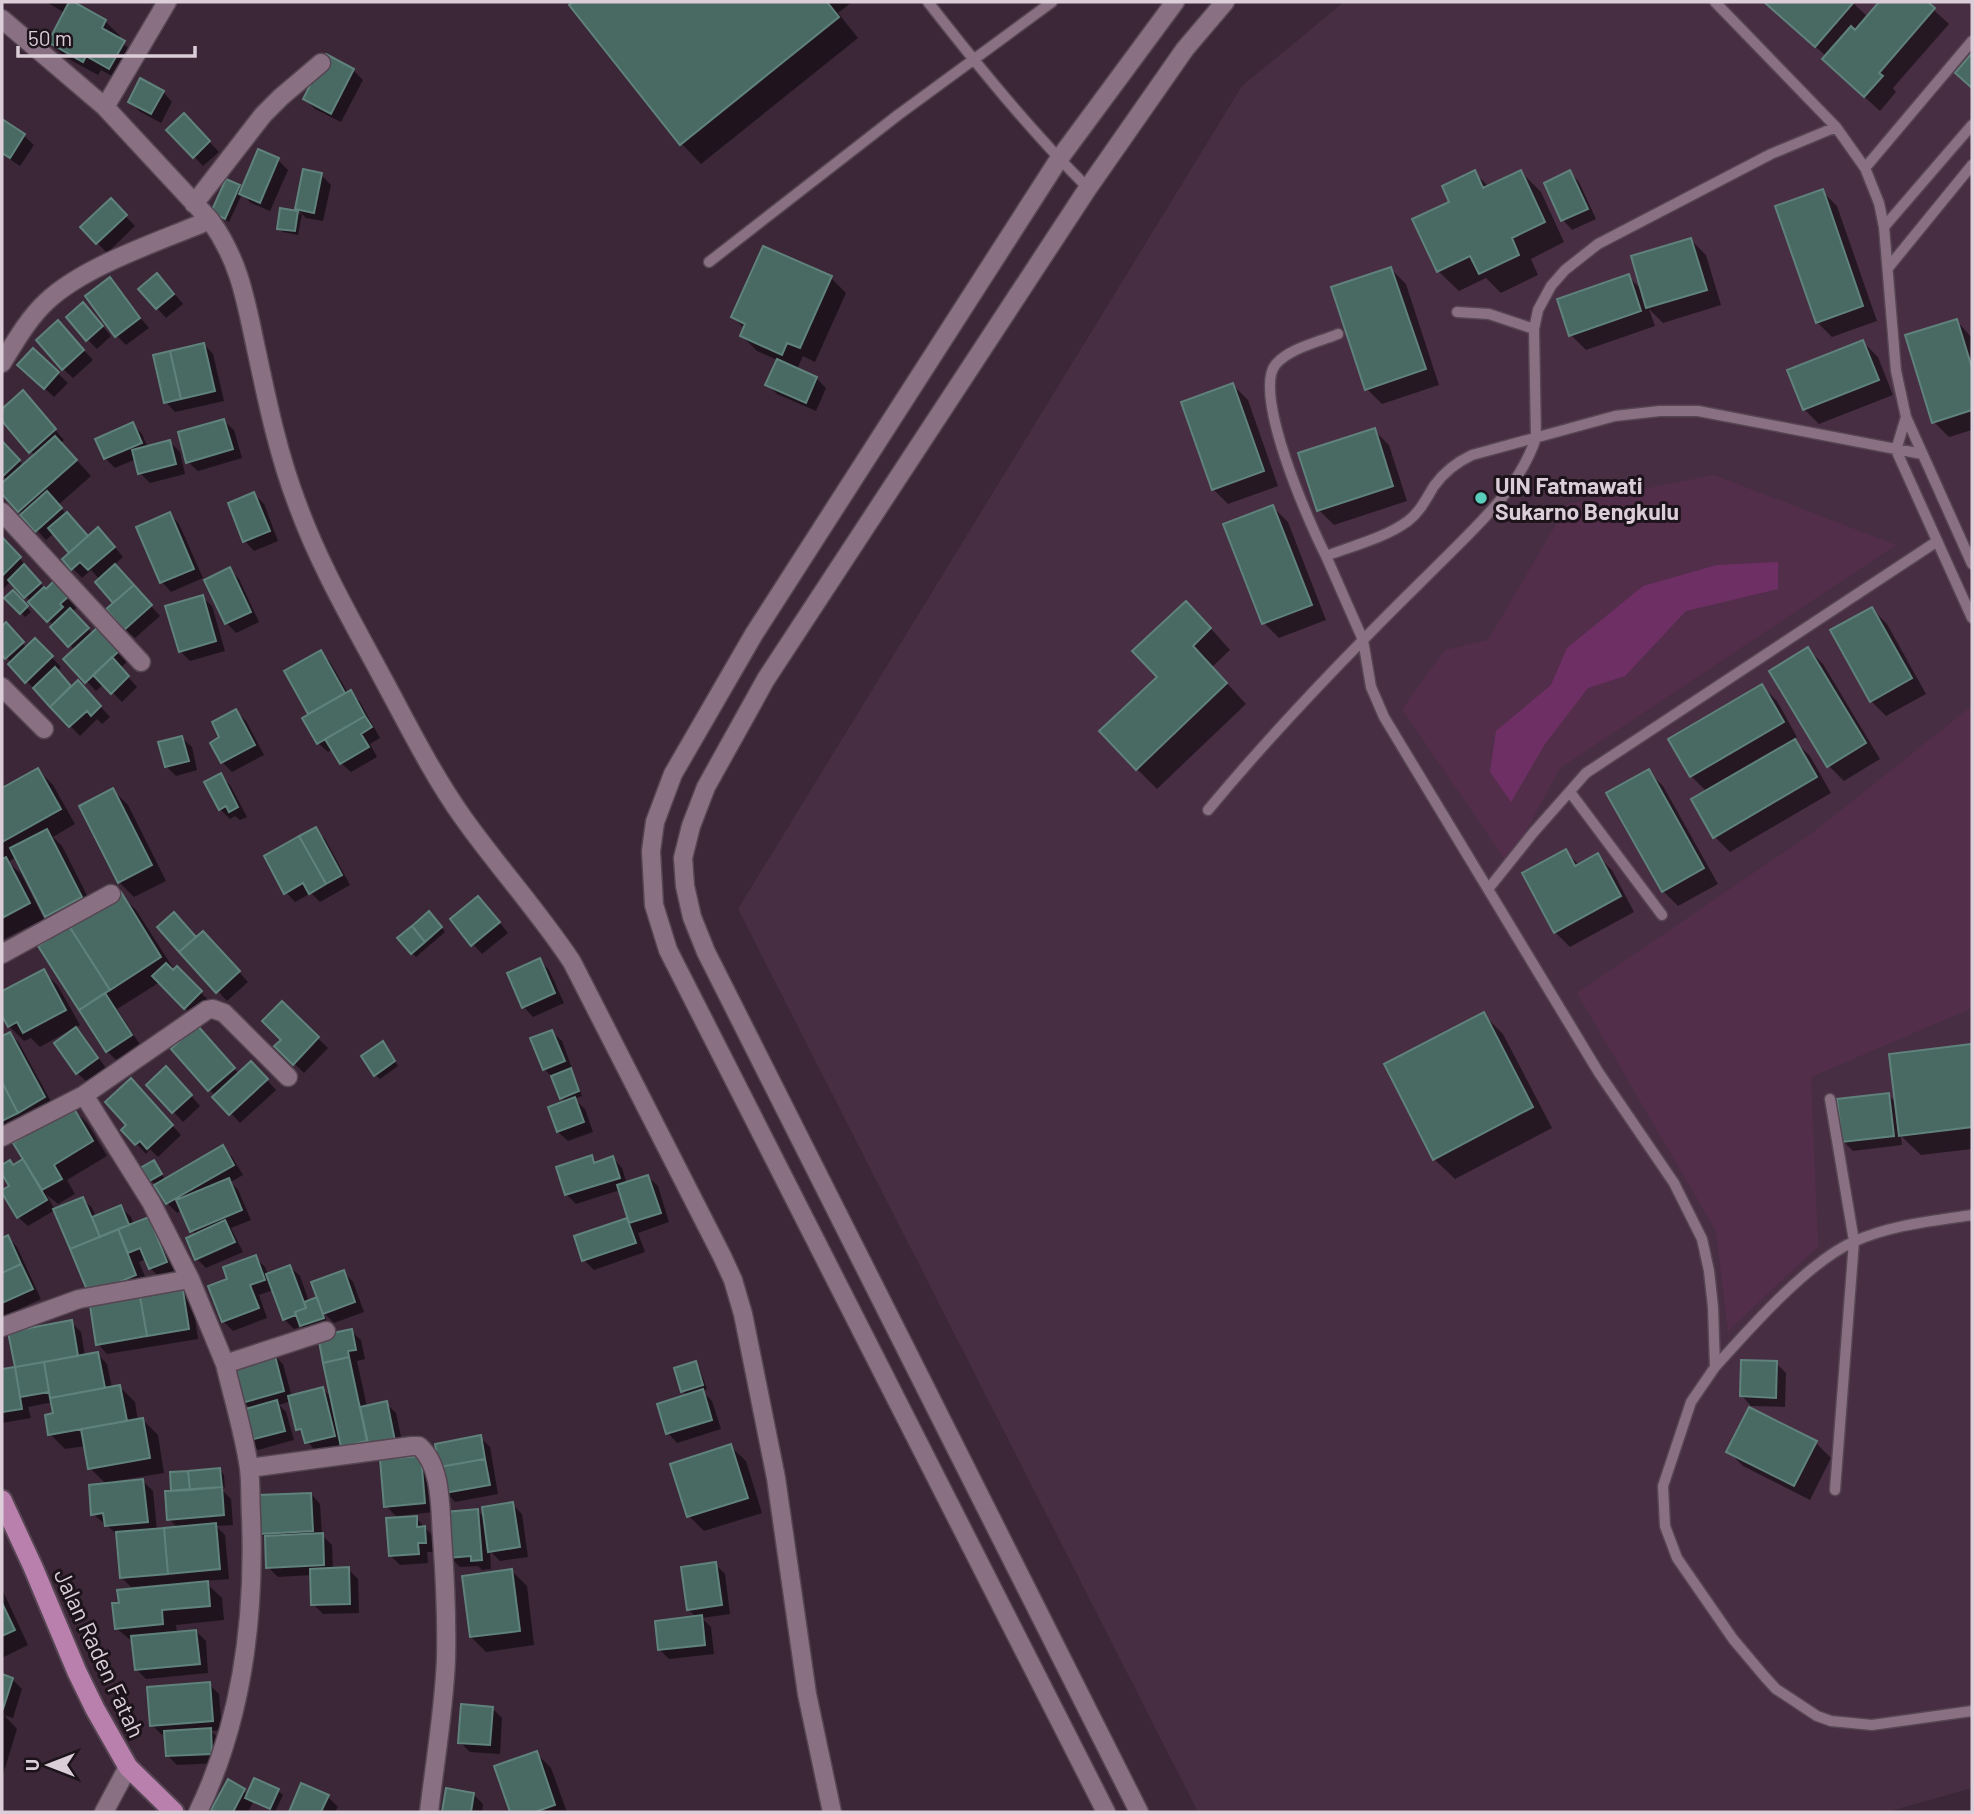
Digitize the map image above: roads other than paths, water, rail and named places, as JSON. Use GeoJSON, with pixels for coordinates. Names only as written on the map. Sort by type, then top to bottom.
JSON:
{"type":"FeatureCollection","features":[{"type":"Feature","properties":{"kind":"highway","name":"Jalan Raden Fatah"},"geometry":{"type":"LineString","coordinates":[[2,1500],[7,1524],[77,1672],[128,1767],[174,1812]]}},
{"type":"Feature","properties":{"kind":"street"},"geometry":{"type":"LineString","coordinates":[[105,107],[167,2]]}},
{"type":"Feature","properties":{"kind":"street"},"geometry":{"type":"LineString","coordinates":[[1106,1812],[668,950],[653,905],[651,850],[655,822],[673,774],[754,634],[1059,159],[1175,2]]}},
{"type":"Feature","properties":{"kind":"street"},"geometry":{"type":"LineString","coordinates":[[1137,1812],[706,952],[692,917],[685,887],[683,858],[691,826],[706,787],[766,679],[1088,188],[1185,49],[1225,2]]}},
{"type":"Feature","properties":{"kind":"street"},"geometry":{"type":"LineString","coordinates":[[2,19],[105,107],[222,236],[238,269],[280,448],[298,507],[330,579],[433,772],[464,819],[547,924],[572,962],[733,1280],[743,1314],[776,1478],[807,1694],[832,1812]]}},
{"type":"Feature","properties":{"kind":"street"},"geometry":{"type":"LineString","coordinates":[[194,204],[263,115],[321,63]]}},
{"type":"Feature","properties":{"kind":"street"},"geometry":{"type":"LineString","coordinates":[[2,363],[34,315],[64,288],[106,265],[210,220]]}},
{"type":"Feature","properties":{"kind":"street"},"geometry":{"type":"LineString","coordinates":[[2,512],[141,662]]}},
{"type":"Feature","properties":{"kind":"street"},"geometry":{"type":"LineString","coordinates":[[2,687],[44,729]]}},
{"type":"Feature","properties":{"kind":"street"},"geometry":{"type":"LineString","coordinates":[[2,954],[111,894]]}},
{"type":"Feature","properties":{"kind":"street"},"geometry":{"type":"LineString","coordinates":[[2,1137],[83,1095],[206,1010],[213,1009],[224,1013],[288,1077]]}},
{"type":"Feature","properties":{"kind":"street"},"geometry":{"type":"LineString","coordinates":[[83,1095],[139,1181],[190,1279],[225,1364],[249,1468],[251,1600],[243,1661],[223,1750],[214,1780],[198,1812]]}},
{"type":"Feature","properties":{"kind":"street"},"geometry":{"type":"LineString","coordinates":[[2,1327],[79,1300],[190,1279]]}},
{"type":"Feature","properties":{"kind":"street"},"geometry":{"type":"LineString","coordinates":[[225,1364],[326,1331]]}},
{"type":"Feature","properties":{"kind":"street"},"geometry":{"type":"LineString","coordinates":[[249,1468],[412,1446],[419,1446],[426,1453],[439,1496],[445,1579],[446,1646],[439,1739],[429,1812]]}},
{"type":"Feature","properties":{"kind":"street"},"geometry":{"type":"LineString","coordinates":[[104,1812],[128,1767]]}},
{"type":"Feature","properties":{"kind":"lane"},"geometry":{"type":"LineString","coordinates":[[928,2],[1059,159],[1088,188]]}},
{"type":"Feature","properties":{"kind":"lane"},"geometry":{"type":"LineString","coordinates":[[709,262],[898,115],[1052,2]]}},
{"type":"Feature","properties":{"kind":"lane"},"geometry":{"type":"LineString","coordinates":[[1716,2],[1836,127],[1865,168],[1879,202],[1884,227],[1896,371],[1906,417],[1968,546],[1972,564]]}},
{"type":"Feature","properties":{"kind":"lane"},"geometry":{"type":"LineString","coordinates":[[1865,168],[1972,41]]}},
{"type":"Feature","properties":{"kind":"lane"},"geometry":{"type":"LineString","coordinates":[[1884,227],[1972,125]]}},
{"type":"Feature","properties":{"kind":"lane"},"geometry":{"type":"LineString","coordinates":[[1208,810],[1251,758],[1363,640],[1492,512],[1524,467],[1536,438],[1534,329],[1538,310],[1550,286],[1564,270],[1598,244],[1771,154],[1836,127]]}},
{"type":"Feature","properties":{"kind":"lane"},"geometry":{"type":"LineString","coordinates":[[1888,268],[1972,165]]}},
{"type":"Feature","properties":{"kind":"lane"},"geometry":{"type":"LineString","coordinates":[[1457,312],[1489,314],[1534,329]]}},
{"type":"Feature","properties":{"kind":"lane"},"geometry":{"type":"LineString","coordinates":[[1338,334],[1287,355],[1274,365],[1269,378],[1276,432],[1315,534],[1363,640],[1371,687],[1384,717],[1599,1073],[1674,1183],[1702,1239],[1713,1307],[1715,1367]]}},
{"type":"Feature","properties":{"kind":"lane"},"geometry":{"type":"LineString","coordinates":[[1326,556],[1384,534],[1407,522],[1424,506],[1435,486],[1456,462],[1472,455],[1615,416],[1660,411],[1698,411],[1922,454]]}},
{"type":"Feature","properties":{"kind":"lane"},"geometry":{"type":"LineString","coordinates":[[1906,417],[1896,450],[1972,618]]}},
{"type":"Feature","properties":{"kind":"lane"},"geometry":{"type":"LineString","coordinates":[[1489,888],[1533,832],[1586,773],[1936,542]]}},
{"type":"Feature","properties":{"kind":"lane"},"geometry":{"type":"LineString","coordinates":[[1570,792],[1662,915]]}},
{"type":"Feature","properties":{"kind":"lane"},"geometry":{"type":"LineString","coordinates":[[1830,1099],[1854,1241],[1835,1490]]}},
{"type":"Feature","properties":{"kind":"lane"},"geometry":{"type":"LineString","coordinates":[[1972,1215],[1882,1231],[1854,1241],[1836,1251],[1799,1282],[1754,1324],[1715,1367],[1691,1402],[1663,1486],[1665,1525],[1678,1558],[1733,1639],[1776,1689],[1817,1716],[1831,1721],[1872,1725],[1972,1711]]}},
{"type":"Feature","properties":{"kind":"place","name":"UIN Fatmawati Sukarno Bengkulu"},"geometry":{"type":"Point","coordinates":[1481,498]}}]}
